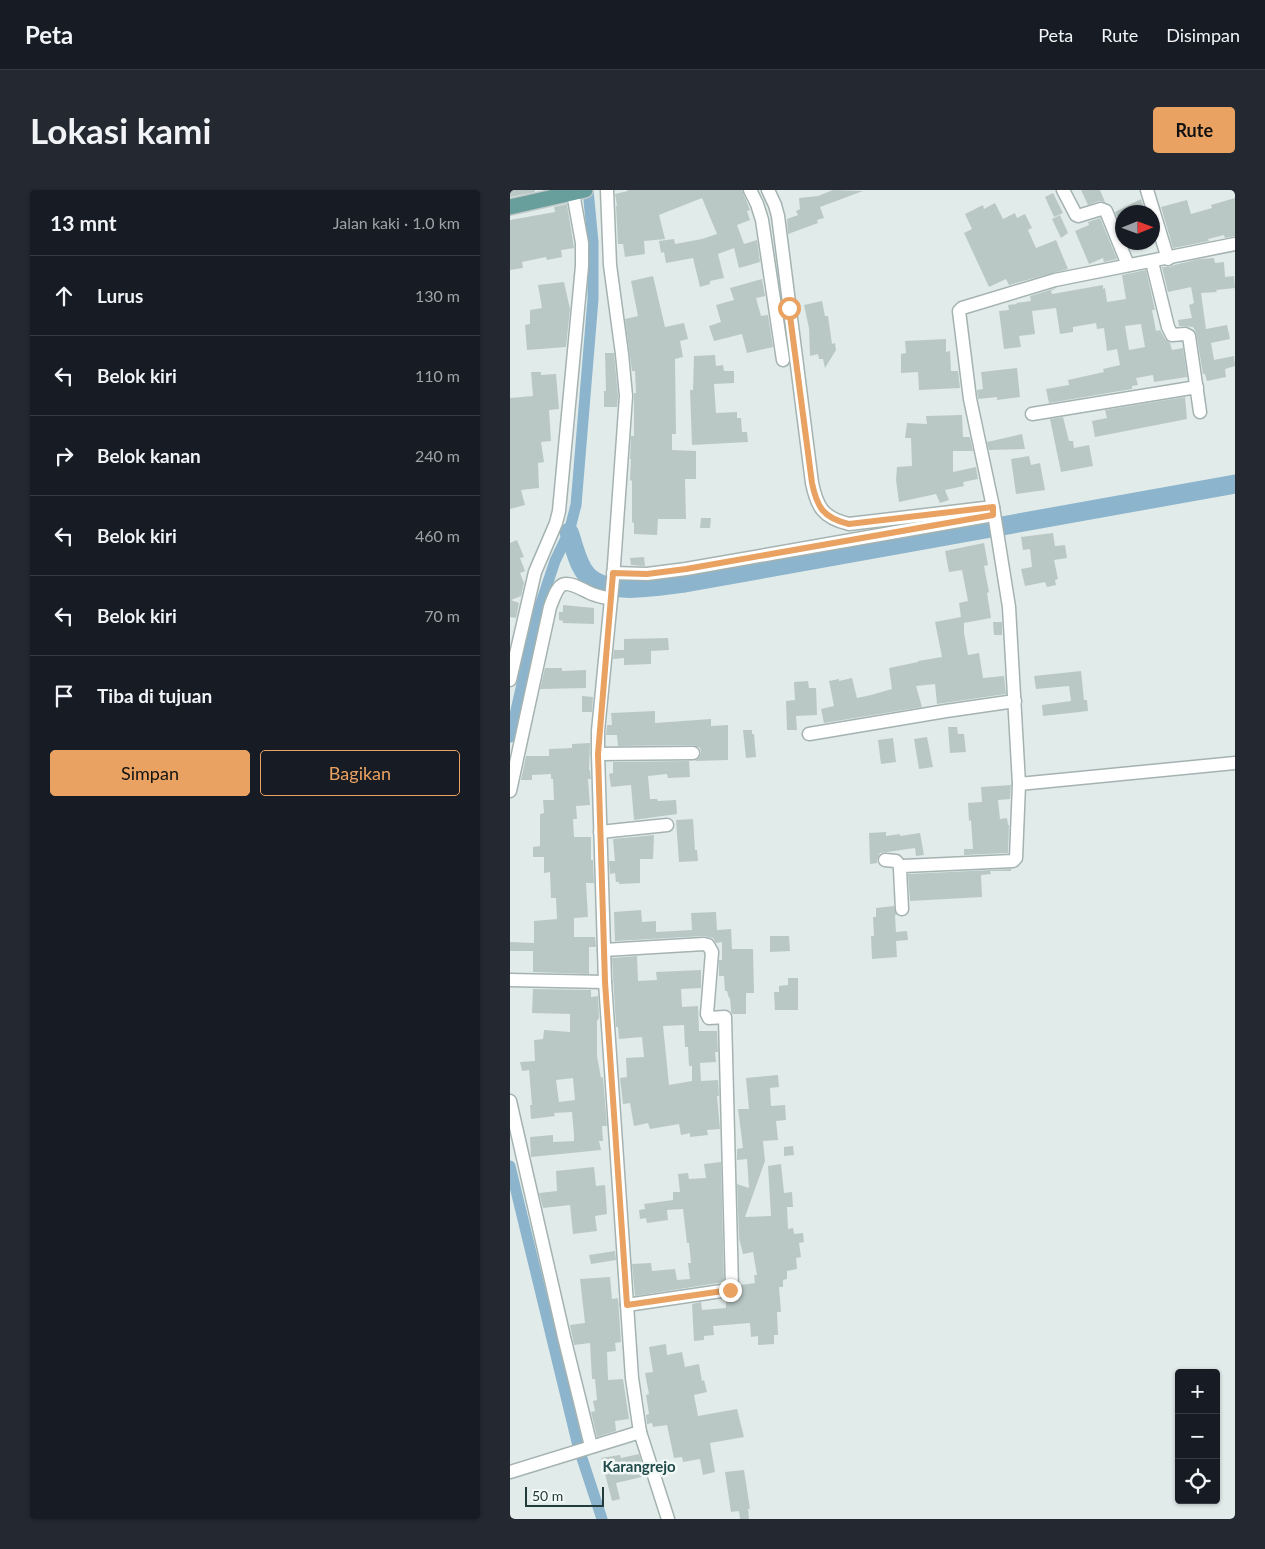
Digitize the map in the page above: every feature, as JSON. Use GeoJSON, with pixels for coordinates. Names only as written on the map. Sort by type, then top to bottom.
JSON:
{"type":"FeatureCollection","features":[{"type":"Feature","properties":{"kind":"main road"},"geometry":{"type":"LineString","coordinates":[[510,207],[578,191]]}},
{"type":"Feature","properties":{"kind":"street"},"geometry":{"type":"LineString","coordinates":[[607,190],[610,265],[626,385],[598,754],[605,982],[632,1378],[640,1432],[668,1519]]}},
{"type":"Feature","properties":{"kind":"street"},"geometry":{"type":"LineString","coordinates":[[750,190],[759,210],[763,228],[783,360]]}},
{"type":"Feature","properties":{"kind":"street"},"geometry":{"type":"LineString","coordinates":[[768,190],[778,216],[812,483],[818,506],[831,518],[849,524],[993,515]]}},
{"type":"Feature","properties":{"kind":"street"},"geometry":{"type":"LineString","coordinates":[[1063,190],[1078,216],[1102,209],[1106,211],[1128,265]]}},
{"type":"Feature","properties":{"kind":"street"},"geometry":{"type":"LineString","coordinates":[[1147,190],[1168,259]]}},
{"type":"Feature","properties":{"kind":"street"},"geometry":{"type":"LineString","coordinates":[[510,680],[535,572],[559,511],[582,266],[578,191]]}},
{"type":"Feature","properties":{"kind":"street"},"geometry":{"type":"LineString","coordinates":[[901,867],[1015,860],[1018,784],[1009,607],[970,399],[959,311],[962,308],[1055,280],[1168,259],[1235,244]]}},
{"type":"Feature","properties":{"kind":"street"},"geometry":{"type":"LineString","coordinates":[[1152,262],[1168,327],[1172,335],[1185,334],[1188,336],[1200,412]]}},
{"type":"Feature","properties":{"kind":"street"},"geometry":{"type":"LineString","coordinates":[[1032,414],[1197,386]]}},
{"type":"Feature","properties":{"kind":"street"},"geometry":{"type":"LineString","coordinates":[[510,791],[548,617],[556,591],[560,585],[576,585],[594,595],[612,586],[647,574],[686,569],[993,515]]}},
{"type":"Feature","properties":{"kind":"street"},"geometry":{"type":"LineString","coordinates":[[809,734],[1015,701]]}},
{"type":"Feature","properties":{"kind":"street"},"geometry":{"type":"LineString","coordinates":[[598,754],[693,753]]}},
{"type":"Feature","properties":{"kind":"street"},"geometry":{"type":"LineString","coordinates":[[1018,784],[1235,763]]}},
{"type":"Feature","properties":{"kind":"street"},"geometry":{"type":"LineString","coordinates":[[600,832],[667,825]]}},
{"type":"Feature","properties":{"kind":"street"},"geometry":{"type":"LineString","coordinates":[[885,860],[896,861],[901,867],[902,909]]}},
{"type":"Feature","properties":{"kind":"street"},"geometry":{"type":"LineString","coordinates":[[604,950],[708,945],[712,952],[707,1014],[709,1018],[724,1018],[732,1288],[627,1305]]}},
{"type":"Feature","properties":{"kind":"street"},"geometry":{"type":"LineString","coordinates":[[510,980],[605,982]]}},
{"type":"Feature","properties":{"kind":"street"},"geometry":{"type":"LineString","coordinates":[[510,1101],[589,1447]]}},
{"type":"Feature","properties":{"kind":"street"},"geometry":{"type":"LineString","coordinates":[[510,1472],[640,1432]]}},
{"type":"Feature","properties":{"kind":"building"},"geometry":{"type":"Polygon","coordinates":[[[510,190],[535,190],[535,192],[510,197],[510,190]]]}},
{"type":"Feature","properties":{"kind":"building"},"geometry":{"type":"Polygon","coordinates":[[[627,190],[742,190],[750,210],[747,211],[750,220],[737,225],[744,244],[757,240],[760,262],[739,268],[734,248],[718,254],[724,278],[710,281],[710,284],[700,287],[693,258],[666,263],[664,252],[661,253],[659,241],[674,239],[675,244],[717,234],[702,198],[659,215],[665,239],[644,241],[645,254],[625,257],[623,244],[618,244],[615,194],[627,190]]]}},
{"type":"Feature","properties":{"kind":"building"},"geometry":{"type":"Polygon","coordinates":[[[833,190],[863,191],[820,207],[824,218],[817,220],[818,223],[788,234],[787,219],[798,215],[796,211],[800,209],[799,198],[818,196],[833,190]]]}},
{"type":"Feature","properties":{"kind":"building"},"geometry":{"type":"Polygon","coordinates":[[[1081,190],[1100,190],[1105,202],[1099,201],[1088,205],[1081,190]]]}},
{"type":"Feature","properties":{"kind":"building"},"geometry":{"type":"Polygon","coordinates":[[[1053,193],[1063,213],[1054,217],[1045,197],[1053,193]]]}},
{"type":"Feature","properties":{"kind":"building"},"geometry":{"type":"Polygon","coordinates":[[[1235,198],[1235,236],[1225,238],[1224,235],[1208,239],[1209,241],[1173,248],[1161,207],[1187,200],[1191,214],[1212,208],[1211,205],[1235,198]]]}},
{"type":"Feature","properties":{"kind":"building"},"geometry":{"type":"Polygon","coordinates":[[[1141,199],[1143,205],[1129,205],[1141,199]]]}},
{"type":"Feature","properties":{"kind":"building"},"geometry":{"type":"Polygon","coordinates":[[[995,203],[1003,219],[1015,213],[1017,218],[1025,214],[1032,228],[1028,230],[1036,248],[1056,240],[1068,269],[1009,285],[1006,279],[989,287],[964,233],[972,229],[965,214],[983,205],[984,209],[995,203]]]}},
{"type":"Feature","properties":{"kind":"building"},"geometry":{"type":"Polygon","coordinates":[[[567,204],[574,248],[561,250],[562,257],[547,260],[546,257],[522,262],[523,268],[510,270],[510,220],[555,212],[554,207],[567,204]]]}},
{"type":"Feature","properties":{"kind":"building"},"geometry":{"type":"Polygon","coordinates":[[[1060,215],[1068,233],[1061,238],[1052,219],[1060,215]]]}},
{"type":"Feature","properties":{"kind":"building"},"geometry":{"type":"Polygon","coordinates":[[[1100,218],[1117,259],[1104,262],[1103,258],[1089,264],[1075,231],[1089,225],[1088,222],[1100,218]]]}},
{"type":"Feature","properties":{"kind":"building"},"geometry":{"type":"Polygon","coordinates":[[[1214,258],[1215,263],[1224,262],[1225,277],[1234,276],[1235,288],[1201,293],[1206,329],[1227,325],[1230,339],[1211,343],[1214,360],[1234,356],[1235,366],[1225,369],[1226,377],[1207,381],[1205,374],[1203,374],[1196,332],[1193,327],[1179,326],[1178,320],[1192,318],[1189,305],[1194,303],[1191,287],[1168,292],[1162,267],[1170,267],[1199,259],[1214,258]]]}},
{"type":"Feature","properties":{"kind":"building"},"geometry":{"type":"Polygon","coordinates":[[[1146,270],[1155,310],[1152,310],[1156,331],[1160,330],[1165,339],[1170,343],[1172,350],[1183,348],[1187,377],[1154,382],[1153,375],[1136,378],[1138,385],[1132,386],[1132,389],[1049,403],[1046,389],[1069,385],[1068,380],[1104,372],[1103,369],[1120,365],[1117,349],[1107,351],[1104,328],[1097,329],[1096,323],[1073,327],[1073,332],[1060,334],[1056,308],[1032,311],[1035,334],[1019,336],[1021,347],[1004,349],[999,311],[1009,310],[1008,305],[1031,301],[1030,296],[1057,288],[1051,291],[1052,294],[1103,285],[1107,302],[1126,299],[1122,275],[1146,270]],[[1141,324],[1125,326],[1129,350],[1145,347],[1141,324]]]}},
{"type":"Feature","properties":{"kind":"building"},"geometry":{"type":"Polygon","coordinates":[[[653,276],[665,327],[684,323],[688,339],[680,341],[683,357],[675,359],[676,434],[672,434],[672,450],[696,451],[696,479],[685,479],[686,519],[658,519],[657,535],[634,534],[634,523],[632,522],[630,459],[631,436],[634,436],[634,393],[636,393],[635,371],[632,371],[625,319],[638,316],[631,281],[653,276]]]}},
{"type":"Feature","properties":{"kind":"building"},"geometry":{"type":"Polygon","coordinates":[[[762,279],[765,296],[756,298],[761,316],[768,315],[773,347],[747,353],[742,334],[714,341],[709,326],[721,322],[716,305],[734,300],[730,288],[762,279]]]}},
{"type":"Feature","properties":{"kind":"building"},"geometry":{"type":"Polygon","coordinates":[[[564,282],[570,309],[566,347],[527,350],[525,325],[530,324],[530,310],[542,308],[538,285],[564,282]]]}},
{"type":"Feature","properties":{"kind":"building"},"geometry":{"type":"Polygon","coordinates":[[[822,301],[825,316],[828,316],[832,344],[835,343],[836,350],[825,368],[823,359],[819,359],[818,354],[810,356],[809,328],[804,305],[822,301]]]}},
{"type":"Feature","properties":{"kind":"building"},"geometry":{"type":"Polygon","coordinates":[[[946,339],[946,352],[950,351],[951,371],[958,371],[960,388],[919,390],[918,372],[901,373],[901,354],[906,353],[905,341],[946,339]]]}},
{"type":"Feature","properties":{"kind":"building"},"geometry":{"type":"Polygon","coordinates":[[[605,353],[614,353],[618,396],[617,407],[604,407],[604,391],[606,391],[605,353]]]}},
{"type":"Feature","properties":{"kind":"building"},"geometry":{"type":"Polygon","coordinates":[[[715,355],[716,366],[723,365],[724,371],[734,371],[734,383],[714,384],[716,413],[737,412],[737,418],[741,418],[742,432],[747,432],[748,442],[692,445],[690,390],[693,390],[694,356],[715,355]]]}},
{"type":"Feature","properties":{"kind":"building"},"geometry":{"type":"Polygon","coordinates":[[[1017,368],[1020,397],[997,400],[997,397],[978,399],[977,390],[983,389],[981,372],[1017,368]]]}},
{"type":"Feature","properties":{"kind":"building"},"geometry":{"type":"Polygon","coordinates":[[[531,372],[541,372],[541,375],[556,374],[559,409],[549,410],[551,441],[541,442],[544,462],[538,463],[539,488],[521,490],[525,505],[510,509],[510,398],[533,396],[531,372]]]}},
{"type":"Feature","properties":{"kind":"building"},"geometry":{"type":"Polygon","coordinates":[[[1185,397],[1187,419],[1095,437],[1092,421],[1107,418],[1105,410],[1185,397]]]}},
{"type":"Feature","properties":{"kind":"building"},"geometry":{"type":"Polygon","coordinates":[[[962,415],[963,437],[970,437],[973,451],[953,451],[953,472],[976,467],[978,479],[963,482],[964,486],[945,490],[949,500],[940,503],[936,494],[899,502],[896,480],[897,467],[912,466],[911,438],[905,438],[907,423],[927,424],[926,416],[962,415]]]}},
{"type":"Feature","properties":{"kind":"building"},"geometry":{"type":"Polygon","coordinates":[[[1063,417],[1069,441],[1073,441],[1074,448],[1089,445],[1093,466],[1061,472],[1050,419],[1063,417]]]}},
{"type":"Feature","properties":{"kind":"building"},"geometry":{"type":"Polygon","coordinates":[[[1022,434],[1025,449],[989,450],[987,442],[1022,434]]]}},
{"type":"Feature","properties":{"kind":"building"},"geometry":{"type":"Polygon","coordinates":[[[1029,456],[1031,465],[1040,463],[1045,490],[1016,494],[1011,459],[1029,456]]]}},
{"type":"Feature","properties":{"kind":"building"},"geometry":{"type":"Polygon","coordinates":[[[701,518],[711,518],[710,528],[700,528],[701,518]]]}},
{"type":"Feature","properties":{"kind":"building"},"geometry":{"type":"Polygon","coordinates":[[[1053,533],[1055,546],[1065,545],[1067,558],[1054,560],[1058,579],[1055,580],[1056,585],[1047,587],[1045,582],[1025,586],[1021,569],[1032,567],[1030,549],[1023,550],[1021,537],[1053,533]]]}},
{"type":"Feature","properties":{"kind":"building"},"geometry":{"type":"Polygon","coordinates":[[[517,540],[524,557],[520,558],[525,571],[520,573],[524,583],[521,596],[511,600],[519,603],[516,618],[510,617],[510,543],[517,540]]]}},
{"type":"Feature","properties":{"kind":"building"},"geometry":{"type":"Polygon","coordinates":[[[984,543],[988,565],[984,566],[991,618],[964,623],[964,633],[968,655],[979,653],[983,678],[1004,676],[1006,694],[937,704],[935,684],[916,686],[922,707],[824,723],[821,709],[834,706],[829,681],[852,678],[857,698],[892,689],[889,668],[942,657],[935,622],[961,617],[959,603],[968,601],[962,570],[949,572],[945,551],[984,543]]]}},
{"type":"Feature","properties":{"kind":"building"},"geometry":{"type":"Polygon","coordinates":[[[644,557],[645,566],[631,565],[630,558],[644,557]]]}},
{"type":"Feature","properties":{"kind":"building"},"geometry":{"type":"Polygon","coordinates":[[[563,605],[594,608],[594,624],[563,623],[563,621],[559,620],[559,612],[563,612],[563,605]]]}},
{"type":"Feature","properties":{"kind":"building"},"geometry":{"type":"Polygon","coordinates":[[[993,622],[1002,622],[1002,635],[994,635],[993,622]]]}},
{"type":"Feature","properties":{"kind":"building"},"geometry":{"type":"Polygon","coordinates":[[[668,638],[669,650],[651,651],[651,664],[624,665],[624,658],[613,659],[614,650],[624,650],[624,639],[668,638]]]}},
{"type":"Feature","properties":{"kind":"building"},"geometry":{"type":"Polygon","coordinates":[[[545,668],[562,668],[562,671],[586,670],[586,688],[540,689],[545,668]]]}},
{"type":"Feature","properties":{"kind":"building"},"geometry":{"type":"Polygon","coordinates":[[[1081,671],[1084,700],[1087,700],[1088,711],[1043,716],[1042,705],[1071,701],[1069,686],[1036,689],[1034,676],[1081,671]]]}},
{"type":"Feature","properties":{"kind":"building"},"geometry":{"type":"Polygon","coordinates":[[[808,681],[809,688],[816,688],[817,715],[796,716],[797,730],[787,730],[786,701],[795,700],[794,682],[808,681]]]}},
{"type":"Feature","properties":{"kind":"building"},"geometry":{"type":"Polygon","coordinates":[[[582,696],[593,697],[592,712],[582,712],[582,696]]]}},
{"type":"Feature","properties":{"kind":"building"},"geometry":{"type":"Polygon","coordinates":[[[655,711],[655,723],[711,719],[711,726],[728,725],[728,760],[695,761],[700,757],[701,752],[700,748],[693,745],[618,746],[617,735],[606,735],[607,725],[612,725],[611,713],[655,711]]]}},
{"type":"Feature","properties":{"kind":"building"},"geometry":{"type":"Polygon","coordinates":[[[948,727],[957,727],[958,734],[964,734],[966,752],[950,753],[948,727]]]}},
{"type":"Feature","properties":{"kind":"building"},"geometry":{"type":"Polygon","coordinates":[[[743,730],[752,730],[752,734],[754,734],[756,757],[746,758],[743,730]]]}},
{"type":"Feature","properties":{"kind":"building"},"geometry":{"type":"Polygon","coordinates":[[[927,737],[933,767],[919,769],[914,739],[927,737]]]}},
{"type":"Feature","properties":{"kind":"building"},"geometry":{"type":"Polygon","coordinates":[[[893,738],[896,762],[881,764],[878,740],[893,738]]]}},
{"type":"Feature","properties":{"kind":"building"},"geometry":{"type":"Polygon","coordinates":[[[590,743],[589,770],[591,779],[588,779],[590,805],[576,806],[577,819],[573,819],[574,837],[591,837],[594,883],[586,883],[588,917],[574,918],[574,937],[595,937],[596,947],[589,947],[589,974],[533,972],[533,951],[510,951],[510,942],[534,943],[534,921],[557,919],[556,898],[551,898],[550,872],[544,873],[544,857],[533,857],[533,847],[540,846],[540,814],[544,813],[543,800],[554,800],[551,774],[532,775],[532,780],[521,780],[526,756],[549,756],[549,749],[572,748],[572,744],[590,743]]]}},
{"type":"Feature","properties":{"kind":"building"},"geometry":{"type":"Polygon","coordinates":[[[689,761],[690,777],[668,778],[667,774],[648,776],[650,799],[657,799],[658,801],[676,800],[677,814],[634,820],[631,785],[611,787],[609,774],[613,773],[613,762],[689,761]]]}},
{"type":"Feature","properties":{"kind":"building"},"geometry":{"type":"Polygon","coordinates":[[[1011,785],[1010,799],[998,800],[1000,819],[1007,818],[1009,825],[1008,853],[964,855],[964,849],[973,849],[968,803],[982,802],[981,787],[1011,785]]]}},
{"type":"Feature","properties":{"kind":"building"},"geometry":{"type":"Polygon","coordinates":[[[693,819],[695,850],[697,850],[698,861],[679,862],[676,820],[693,819]]]}},
{"type":"Feature","properties":{"kind":"building"},"geometry":{"type":"Polygon","coordinates":[[[886,832],[886,836],[920,833],[924,855],[916,856],[915,848],[880,853],[877,863],[870,864],[869,833],[886,832]]]}},
{"type":"Feature","properties":{"kind":"building"},"geometry":{"type":"Polygon","coordinates":[[[654,835],[653,859],[640,859],[640,883],[619,884],[619,882],[616,882],[615,873],[610,874],[609,861],[615,861],[613,839],[654,835]]]}},
{"type":"Feature","properties":{"kind":"building"},"geometry":{"type":"Polygon","coordinates":[[[1011,869],[1011,871],[990,871],[991,874],[981,875],[982,897],[910,901],[908,874],[1011,869]]]}},
{"type":"Feature","properties":{"kind":"building"},"geometry":{"type":"Polygon","coordinates":[[[894,906],[897,915],[895,915],[896,932],[907,931],[908,940],[896,941],[897,957],[872,959],[871,936],[874,936],[873,917],[876,917],[876,908],[894,906]]]}},
{"type":"Feature","properties":{"kind":"building"},"geometry":{"type":"Polygon","coordinates":[[[641,910],[642,922],[656,921],[656,932],[692,930],[691,913],[716,912],[717,930],[731,929],[732,949],[753,949],[754,993],[746,993],[746,1014],[732,1014],[730,998],[727,991],[725,991],[724,976],[719,976],[719,960],[722,960],[722,942],[716,943],[713,938],[704,936],[615,941],[614,912],[641,910]]]}},
{"type":"Feature","properties":{"kind":"building"},"geometry":{"type":"Polygon","coordinates":[[[770,936],[789,936],[790,951],[770,952],[770,936]]]}},
{"type":"Feature","properties":{"kind":"building"},"geometry":{"type":"Polygon","coordinates":[[[637,956],[638,981],[657,980],[656,972],[701,970],[701,988],[681,989],[682,1007],[698,1006],[699,1031],[717,1031],[718,1052],[715,1052],[716,1062],[700,1063],[701,1081],[718,1080],[719,1096],[717,1096],[720,1129],[707,1130],[708,1135],[690,1137],[690,1133],[681,1135],[679,1124],[650,1129],[648,1123],[634,1126],[630,1103],[623,1104],[620,1078],[627,1077],[626,1058],[644,1057],[642,1037],[619,1039],[618,1027],[616,1027],[612,958],[637,956]],[[684,1025],[663,1026],[669,1085],[692,1081],[692,1066],[689,1066],[688,1047],[685,1047],[684,1025]]]}},
{"type":"Feature","properties":{"kind":"building"},"geometry":{"type":"Polygon","coordinates":[[[788,978],[798,978],[798,1010],[775,1010],[774,992],[779,992],[779,986],[788,985],[788,978]]]}},
{"type":"Feature","properties":{"kind":"building"},"geometry":{"type":"Polygon","coordinates":[[[533,989],[591,990],[591,997],[598,996],[597,1056],[601,1078],[603,1077],[607,1126],[602,1126],[603,1141],[599,1141],[601,1150],[531,1157],[530,1137],[553,1135],[553,1142],[574,1141],[572,1112],[554,1113],[555,1116],[531,1119],[530,1105],[532,1105],[529,1070],[522,1071],[520,1062],[535,1061],[534,1040],[543,1039],[544,1030],[570,1032],[570,1014],[532,1013],[533,989]],[[573,1078],[556,1080],[559,1102],[575,1100],[573,1078]]]}},
{"type":"Feature","properties":{"kind":"building"},"geometry":{"type":"Polygon","coordinates":[[[778,1075],[779,1087],[770,1088],[771,1106],[785,1105],[786,1120],[776,1121],[778,1140],[763,1141],[765,1161],[745,1217],[771,1216],[768,1166],[781,1164],[784,1193],[792,1192],[793,1207],[787,1207],[788,1229],[793,1228],[794,1234],[803,1233],[804,1242],[799,1243],[801,1257],[796,1258],[797,1269],[787,1271],[787,1279],[783,1280],[783,1287],[779,1287],[781,1312],[777,1312],[778,1335],[774,1335],[774,1344],[758,1345],[758,1336],[751,1337],[750,1323],[713,1326],[714,1335],[704,1336],[704,1340],[694,1341],[692,1304],[701,1302],[702,1310],[726,1308],[726,1299],[739,1293],[740,1285],[755,1283],[754,1275],[757,1275],[753,1252],[743,1254],[739,1238],[737,1184],[749,1188],[747,1159],[737,1160],[737,1149],[743,1148],[738,1109],[749,1109],[746,1078],[778,1075]]]}},
{"type":"Feature","properties":{"kind":"building"},"geometry":{"type":"Polygon","coordinates":[[[793,1146],[794,1155],[784,1156],[784,1147],[793,1146]]]}},
{"type":"Feature","properties":{"kind":"building"},"geometry":{"type":"Polygon","coordinates":[[[721,1162],[724,1282],[635,1296],[632,1264],[651,1263],[652,1271],[675,1269],[677,1280],[690,1279],[688,1263],[691,1263],[683,1209],[667,1210],[668,1220],[647,1223],[646,1218],[640,1219],[639,1210],[645,1209],[644,1204],[673,1200],[673,1192],[680,1192],[678,1174],[688,1173],[689,1179],[706,1178],[704,1164],[721,1162]]]}},
{"type":"Feature","properties":{"kind":"building"},"geometry":{"type":"Polygon","coordinates":[[[594,1167],[596,1186],[605,1185],[607,1214],[595,1216],[597,1231],[573,1234],[570,1205],[543,1208],[539,1193],[557,1191],[556,1171],[594,1167]]]}},
{"type":"Feature","properties":{"kind":"building"},"geometry":{"type":"Polygon","coordinates":[[[615,1251],[616,1260],[591,1264],[589,1255],[615,1251]]]}},
{"type":"Feature","properties":{"kind":"building"},"geometry":{"type":"Polygon","coordinates":[[[610,1277],[612,1299],[618,1298],[621,1342],[615,1343],[616,1351],[607,1352],[608,1380],[623,1379],[629,1419],[615,1421],[616,1431],[597,1437],[591,1412],[595,1411],[593,1401],[597,1400],[595,1379],[592,1379],[590,1343],[574,1345],[570,1325],[585,1323],[580,1279],[610,1277]]]}},
{"type":"Feature","properties":{"kind":"building"},"geometry":{"type":"Polygon","coordinates":[[[666,1344],[667,1355],[682,1352],[685,1367],[699,1364],[702,1381],[704,1380],[707,1392],[694,1395],[698,1416],[737,1409],[744,1437],[710,1443],[715,1472],[703,1475],[700,1459],[683,1462],[682,1457],[674,1458],[667,1425],[653,1427],[652,1423],[647,1424],[646,1415],[649,1414],[646,1395],[649,1394],[645,1373],[653,1372],[649,1347],[666,1344]]]}},
{"type":"Feature","properties":{"kind":"building"},"geometry":{"type":"Polygon","coordinates":[[[639,1454],[646,1476],[616,1483],[620,1499],[612,1501],[601,1458],[620,1455],[621,1458],[639,1454]]]}},
{"type":"Feature","properties":{"kind":"building"},"geometry":{"type":"Polygon","coordinates":[[[744,1470],[750,1509],[748,1509],[749,1519],[740,1519],[739,1511],[731,1512],[725,1472],[744,1470]]]}},
{"type":"Feature","properties":{"kind":"waterway"},"geometry":{"type":"LineString","coordinates":[[510,737],[539,609],[555,561],[569,532],[576,505],[593,299],[593,242],[588,190]]}},
{"type":"Feature","properties":{"kind":"waterway"},"geometry":{"type":"LineString","coordinates":[[569,532],[584,571],[596,582],[620,588],[648,588],[685,583],[1235,484]]}},
{"type":"Feature","properties":{"kind":"waterway"},"geometry":{"type":"LineString","coordinates":[[510,1166],[578,1446],[602,1519]]}},
{"type":"Feature","properties":{"kind":"district","name":"Karangrejo"},"geometry":{"type":"Point","coordinates":[639,1467]}},
{"type":"Feature","properties":{"kind":"route"},"geometry":{"type":"LineString","coordinates":[[730,1290],[627,1305],[605,982],[598,754],[598,731],[613,573],[661,573],[993,515],[993,507],[849,524],[831,518],[818,506],[812,483],[789,308]]}}]}
